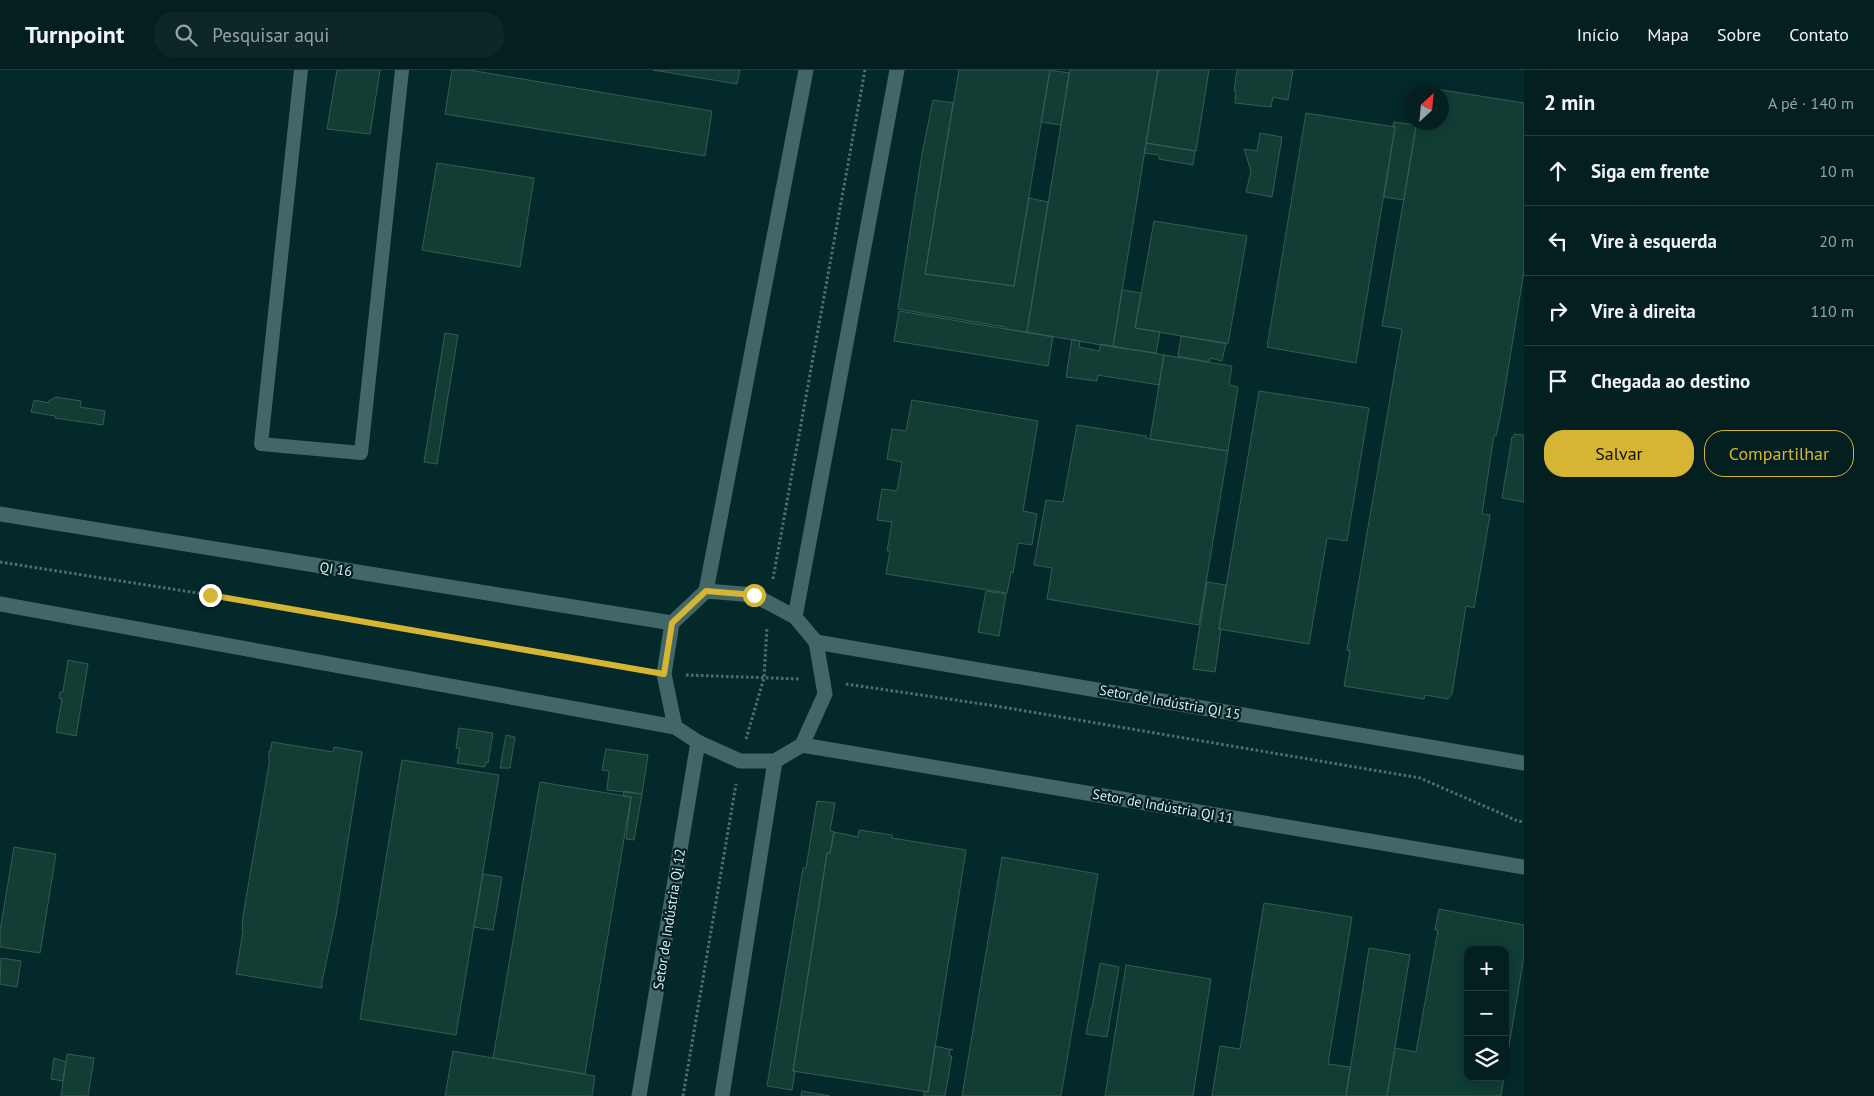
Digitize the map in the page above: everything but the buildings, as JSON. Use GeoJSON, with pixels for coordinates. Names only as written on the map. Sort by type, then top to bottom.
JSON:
{"type":"FeatureCollection","features":[{"type":"Feature","properties":{"kind":"street"},"geometry":{"type":"LineString","coordinates":[[675,727],[664,674],[672,623],[706,591],[806,70]]}},
{"type":"Feature","properties":{"kind":"street"},"geometry":{"type":"LineString","coordinates":[[795,617],[897,70]]}},
{"type":"Feature","properties":{"kind":"street","name":"QI 16"},"geometry":{"type":"LineString","coordinates":[[0,514],[672,623]]}},
{"type":"Feature","properties":{"kind":"street"},"geometry":{"type":"LineString","coordinates":[[0,604],[675,727],[698,742],[740,761],[774,761],[802,745],[825,694],[816,642],[795,617],[754,595],[706,591]]}},
{"type":"Feature","properties":{"kind":"street","name":"Setor de Indústria QI 15"},"geometry":{"type":"LineString","coordinates":[[816,642],[1524,763]]}},
{"type":"Feature","properties":{"kind":"street","name":"Setor de Indústria Qi 12"},"geometry":{"type":"LineString","coordinates":[[639,1096],[698,742]]}},
{"type":"Feature","properties":{"kind":"street","name":"Setor de Indústria QI 11"},"geometry":{"type":"LineString","coordinates":[[802,745],[1524,867]]}},
{"type":"Feature","properties":{"kind":"street"},"geometry":{"type":"LineString","coordinates":[[722,1096],[774,761]]}},
{"type":"Feature","properties":{"kind":"lane"},"geometry":{"type":"LineString","coordinates":[[301,70],[261,444],[361,453],[402,70]]}},
{"type":"Feature","properties":{"kind":"path"},"geometry":{"type":"LineString","coordinates":[[0,562],[210,595],[664,674],[823,680],[996,706],[1420,778],[1524,822]]}},
{"type":"Feature","properties":{"kind":"route"},"geometry":{"type":"LineString","coordinates":[[210,595],[664,674],[672,623],[706,591],[754,595]]}}]}
